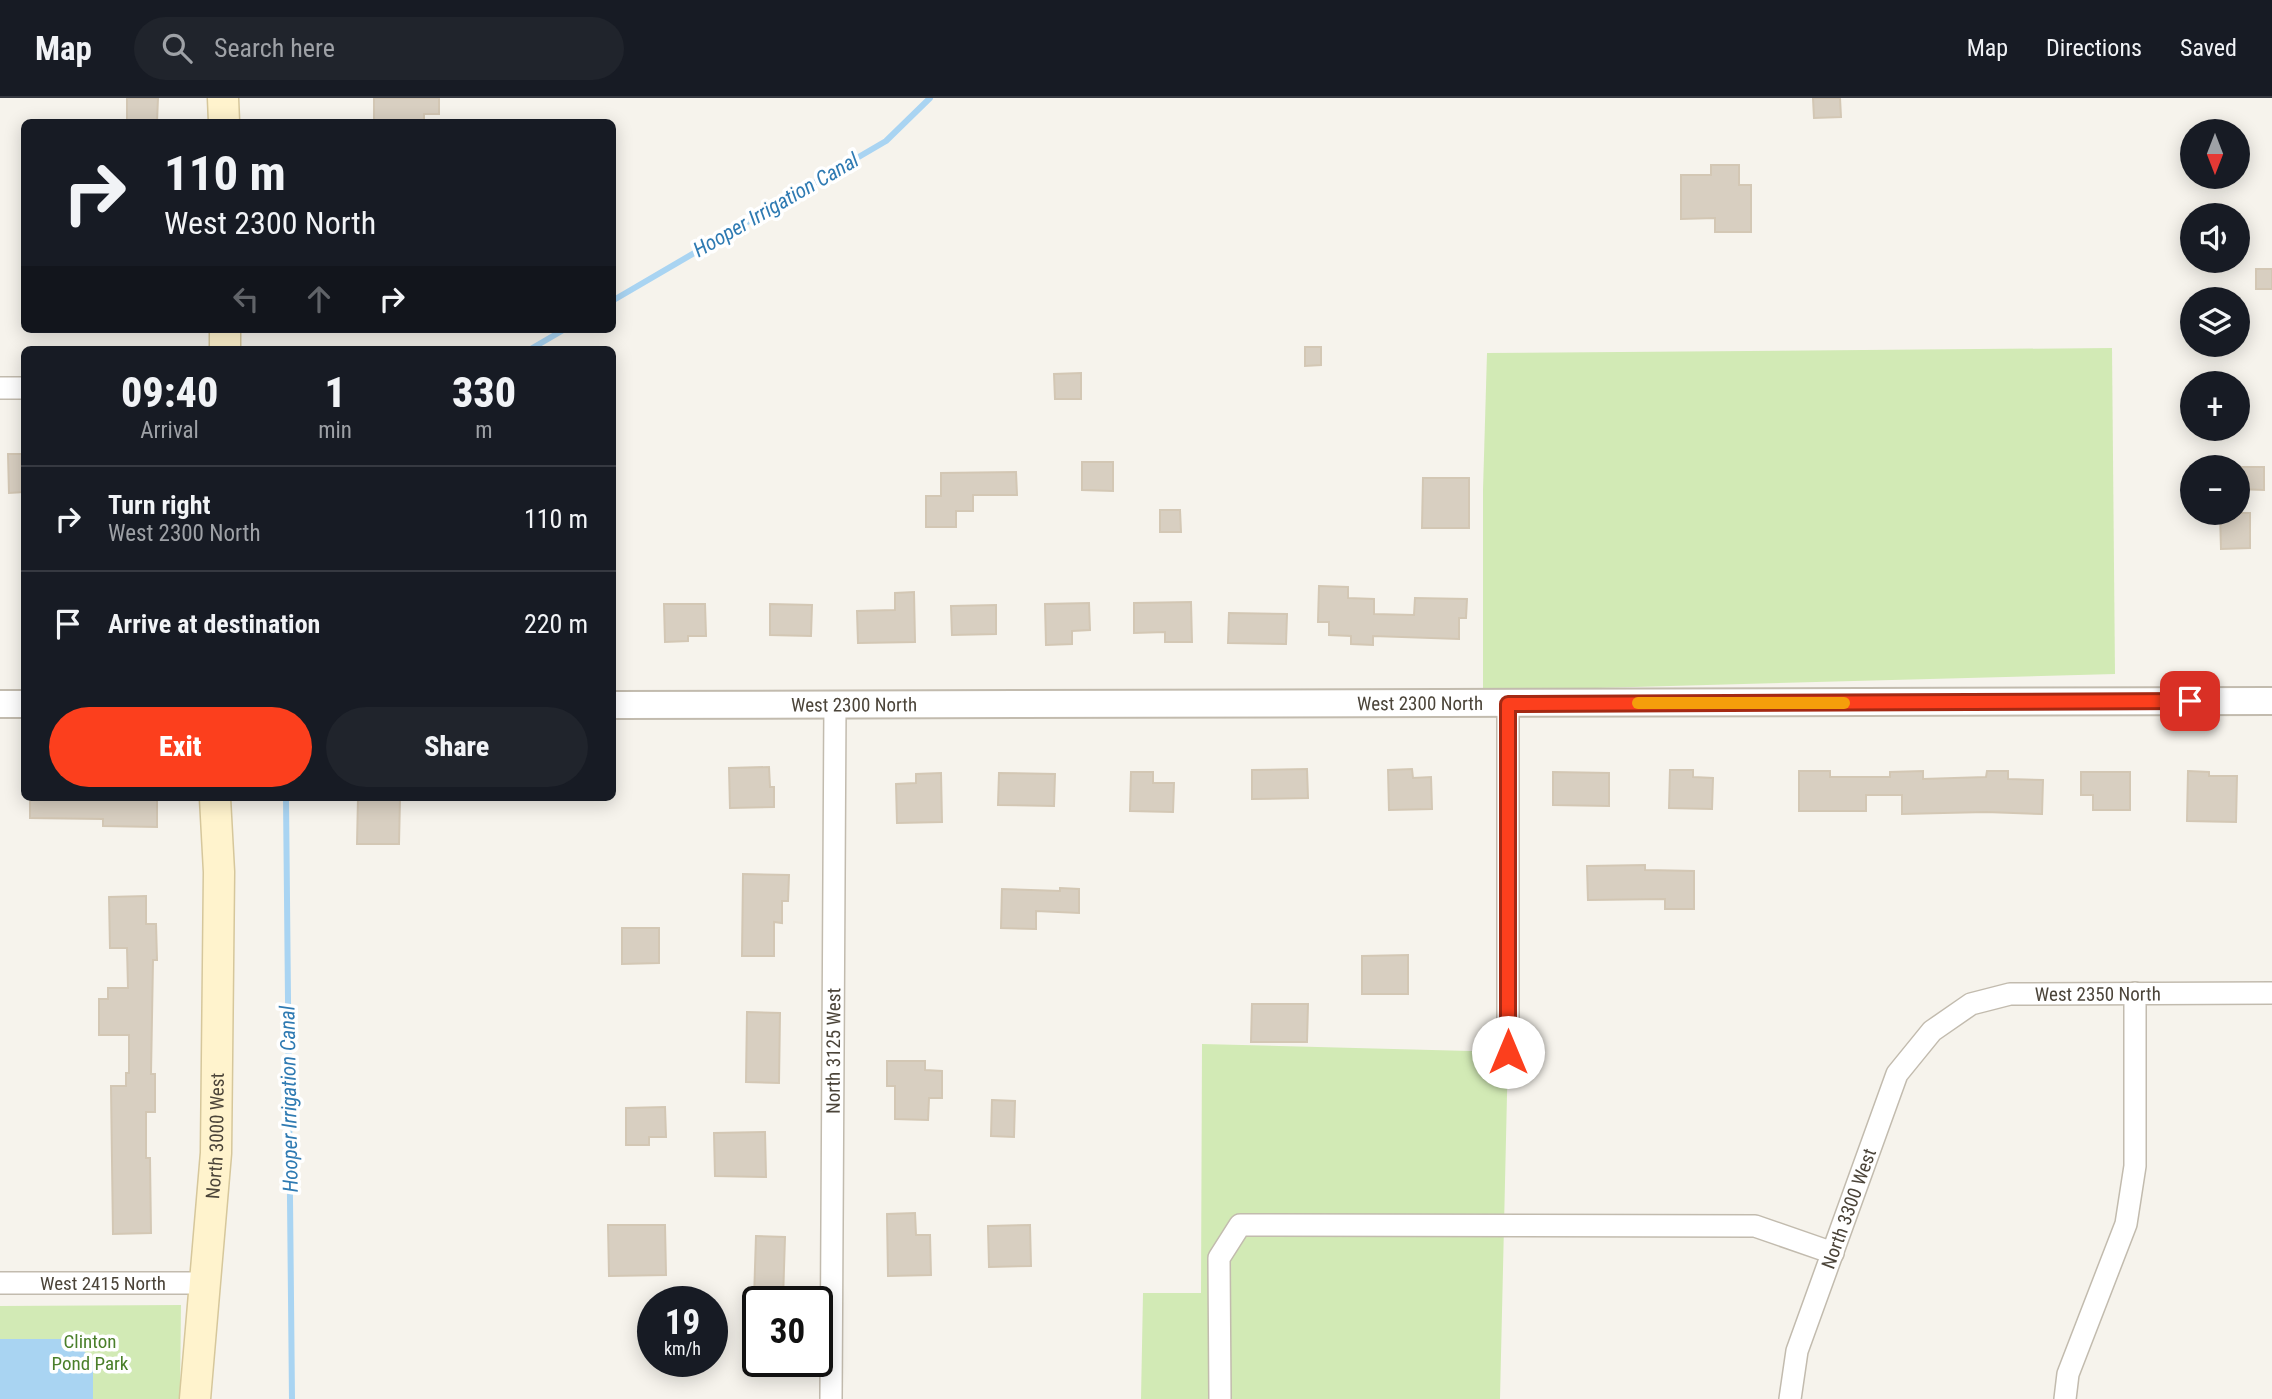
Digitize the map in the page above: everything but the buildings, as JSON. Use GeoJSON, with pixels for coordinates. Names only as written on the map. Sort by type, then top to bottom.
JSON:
{"type":"FeatureCollection","features":[{"type":"Feature","properties":{"kind":"main road"},"geometry":{"type":"LineString","coordinates":[[223,98],[223,119]]}},
{"type":"Feature","properties":{"kind":"main road","name":"North 3000 West"},"geometry":{"type":"LineString","coordinates":[[195,1399],[216,1153],[219,872],[215,801]]}},
{"type":"Feature","properties":{"kind":"main road","name":"North 3000 West"},"geometry":{"type":"LineString","coordinates":[[219,872],[236,801]]}},
{"type":"Feature","properties":{"kind":"street"},"geometry":{"type":"LineString","coordinates":[[0,388],[21,388]]}},
{"type":"Feature","properties":{"kind":"street","name":"West 2300 North"},"geometry":{"type":"LineString","coordinates":[[616,705],[2272,701]]}},
{"type":"Feature","properties":{"kind":"street"},"geometry":{"type":"LineString","coordinates":[[0,704],[21,704]]}},
{"type":"Feature","properties":{"kind":"street","name":"North 3125 West"},"geometry":{"type":"LineString","coordinates":[[831,1399],[835,704]]}},
{"type":"Feature","properties":{"kind":"street"},"geometry":{"type":"LineString","coordinates":[[1508,704],[1508,1052]]}},
{"type":"Feature","properties":{"kind":"street"},"geometry":{"type":"LineString","coordinates":[[2065,1399],[2068,1374],[2126,1224],[2136,1166],[2135,993]]}},
{"type":"Feature","properties":{"kind":"street","name":"West 2350 North"},"geometry":{"type":"LineString","coordinates":[[1932,1031],[1971,1004],[2010,994],[2272,993]]}},
{"type":"Feature","properties":{"kind":"street","name":"North 3300 West"},"geometry":{"type":"LineString","coordinates":[[1790,1399],[1797,1351],[1897,1074],[1932,1031]]}},
{"type":"Feature","properties":{"kind":"street"},"geometry":{"type":"LineString","coordinates":[[1220,1399],[1219,1258],[1240,1225],[1755,1226],[1833,1253]]}},
{"type":"Feature","properties":{"kind":"street","name":"West 2415 North"},"geometry":{"type":"LineString","coordinates":[[0,1283],[205,1283]]}},
{"type":"Feature","properties":{"kind":"green space"},"geometry":{"type":"Polygon","coordinates":[[[2112,348],[2115,674],[1483,691],[1483,490],[1487,353],[2112,348]]]}},
{"type":"Feature","properties":{"kind":"green space"},"geometry":{"type":"Polygon","coordinates":[[[1202,1044],[1508,1052],[1500,1399],[1141,1399],[1143,1293],[1201,1293],[1202,1044]]]}},
{"type":"Feature","properties":{"kind":"green space","name":"Clinton Pond Park"},"geometry":{"type":"Polygon","coordinates":[[[181,1305],[180,1399],[0,1399],[0,1306],[181,1305]]]}},
{"type":"Feature","properties":{"kind":"water"},"geometry":{"type":"Polygon","coordinates":[[[0,1339],[73,1339],[93,1361],[93,1399],[0,1399],[0,1339]]]}},
{"type":"Feature","properties":{"kind":"waterway","name":"Hooper Irrigation Canal"},"geometry":{"type":"LineString","coordinates":[[616,299],[886,141],[930,98]]}},
{"type":"Feature","properties":{"kind":"waterway","name":"Hooper Irrigation Canal"},"geometry":{"type":"LineString","coordinates":[[536,346],[558,333]]}},
{"type":"Feature","properties":{"kind":"waterway","name":"Hooper Irrigation Canal"},"geometry":{"type":"LineString","coordinates":[[286,801],[292,1399]]}},
{"type":"Feature","properties":{"kind":"slow traffic"},"geometry":{"type":"LineString","coordinates":[[1638,703],[1844,703]]}},
{"type":"Feature","properties":{"kind":"route"},"geometry":{"type":"LineString","coordinates":[[1508,1052],[1508,704],[2190,701]]}}]}
